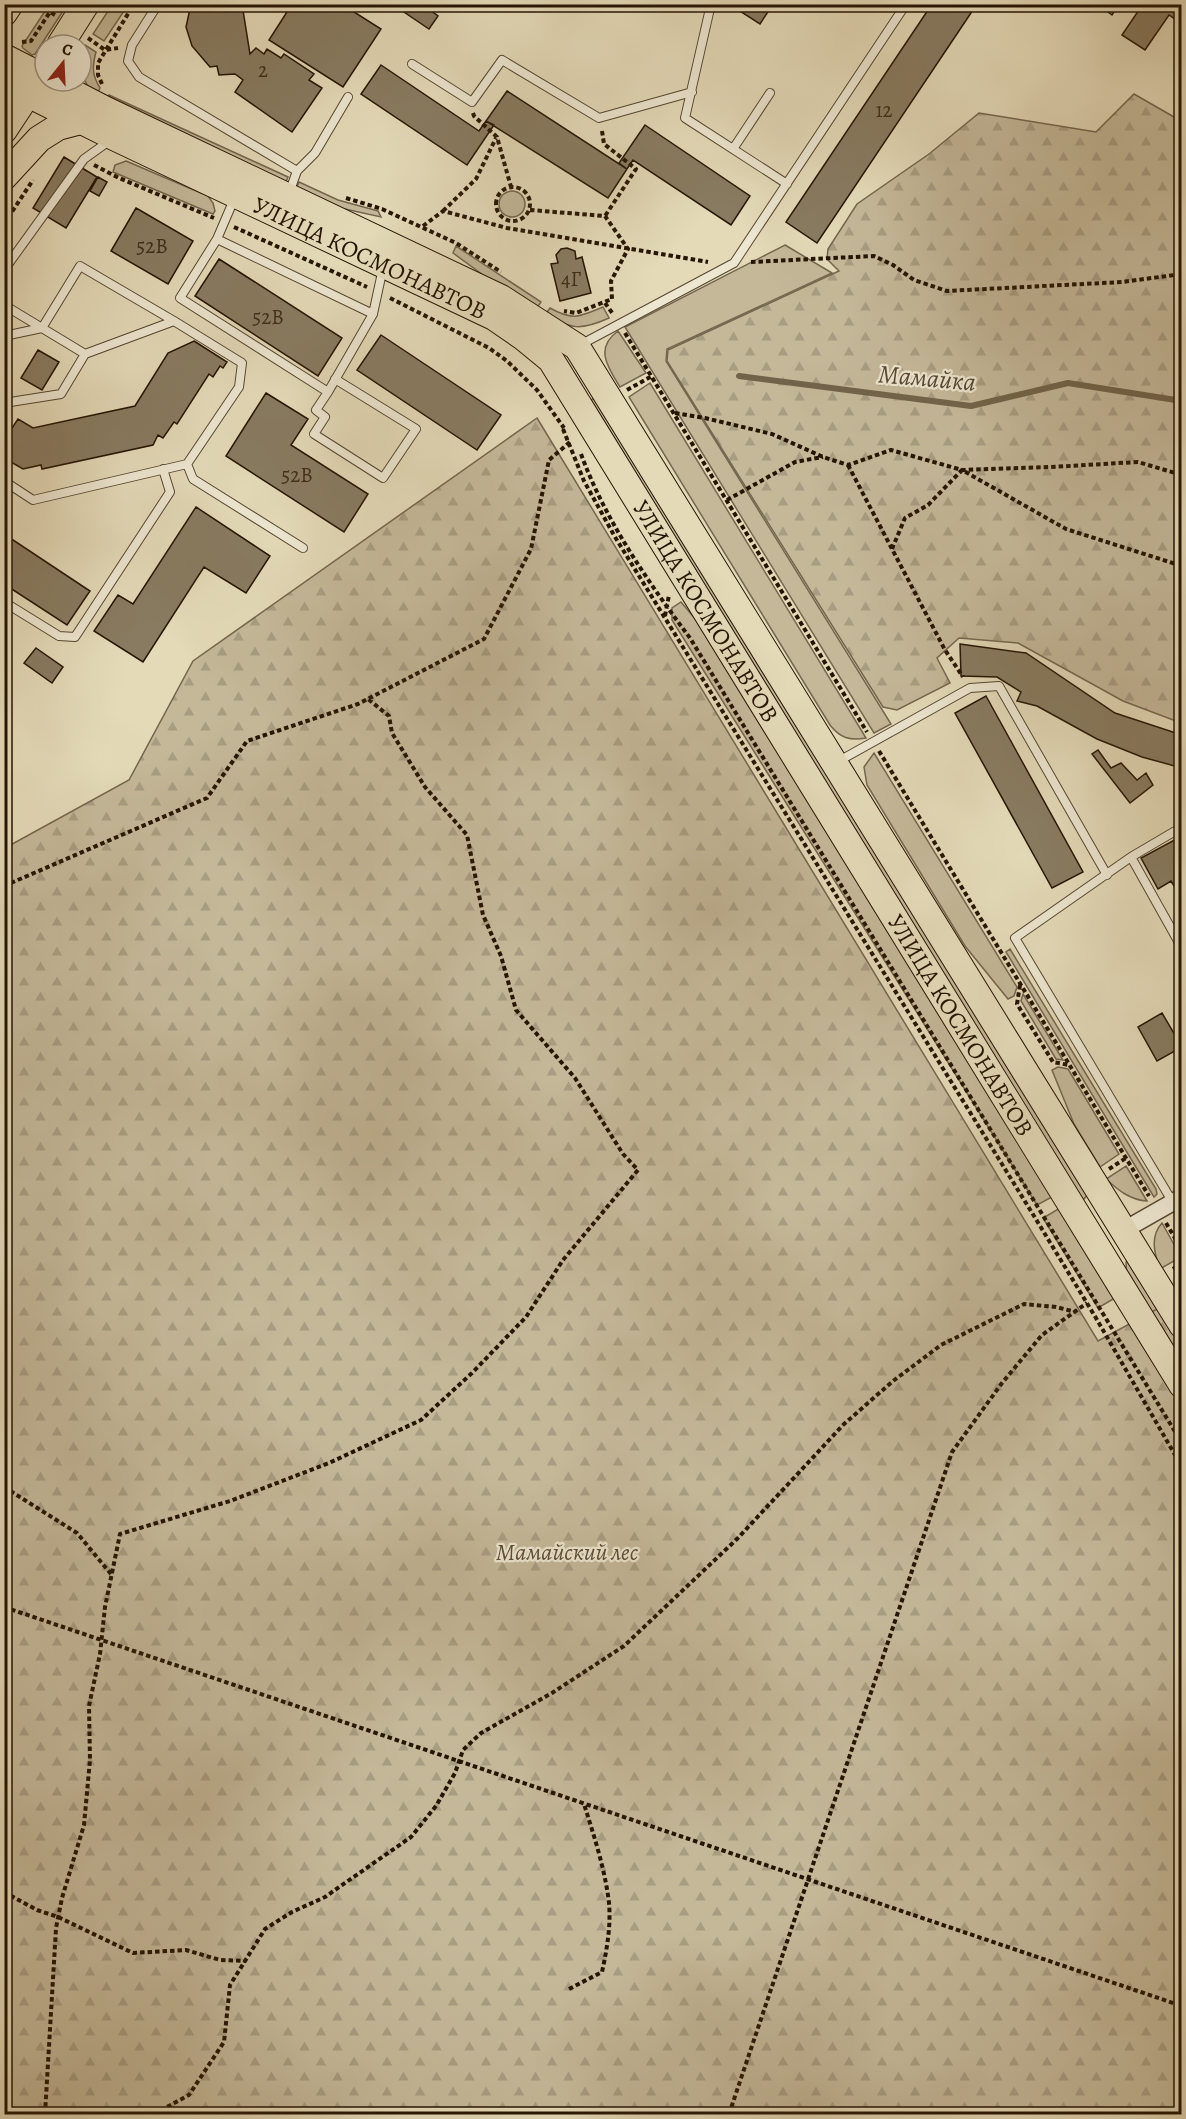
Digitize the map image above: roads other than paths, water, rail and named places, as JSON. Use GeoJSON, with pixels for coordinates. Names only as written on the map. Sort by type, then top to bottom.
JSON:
{"type":"FeatureCollection","features":[{"type":"Feature","properties":{"kind":"main road"},"geometry":{"type":"LineString","coordinates":[[4,13],[10,4]]}},
{"type":"Feature","properties":{"kind":"main road"},"geometry":{"type":"LineString","coordinates":[[70,33],[86,4]]}},
{"type":"Feature","properties":{"kind":"main road"},"geometry":{"type":"LineString","coordinates":[[4,57],[31,80],[90,110]]}},
{"type":"Feature","properties":{"kind":"main road"},"geometry":{"type":"LineString","coordinates":[[4,130],[31,80]]}},
{"type":"Feature","properties":{"kind":"main road"},"geometry":{"type":"LineString","coordinates":[[81,93],[90,110]]}},
{"type":"Feature","properties":{"kind":"main road"},"geometry":{"type":"LineString","coordinates":[[4,177],[39,140],[90,110]]}},
{"type":"Feature","properties":{"kind":"main road","name":"УЛИЦА КОСМОНАВТОВ"},"geometry":{"type":"LineString","coordinates":[[90,110],[114,137],[236,194],[382,276],[494,317],[523,337],[564,353],[1182,1385]]}},
{"type":"Feature","properties":{"kind":"main road","name":"УЛИЦА КОСМОНАВТОВ"},"geometry":{"type":"LineString","coordinates":[[90,110],[288,196],[501,298],[564,353],[836,763],[1182,1325]]}},
{"type":"Feature","properties":{"kind":"street"},"geometry":{"type":"LineString","coordinates":[[1124,1230],[1170,1203]]}},
{"type":"Feature","properties":{"kind":"lane"},"geometry":{"type":"LineString","coordinates":[[158,4],[132,45],[128,61],[139,77],[297,171]]}},
{"type":"Feature","properties":{"kind":"lane"},"geometry":{"type":"LineString","coordinates":[[711,4],[685,117],[787,184]]}},
{"type":"Feature","properties":{"kind":"lane"},"geometry":{"type":"LineString","coordinates":[[564,353],[734,262],[906,4]]}},
{"type":"Feature","properties":{"kind":"lane"},"geometry":{"type":"LineString","coordinates":[[412,64],[472,102],[502,60],[599,118],[692,93]]}},
{"type":"Feature","properties":{"kind":"lane"},"geometry":{"type":"LineString","coordinates":[[733,149],[770,93]]}},
{"type":"Feature","properties":{"kind":"lane"},"geometry":{"type":"LineString","coordinates":[[288,196],[297,171],[315,153],[348,97]]}},
{"type":"Feature","properties":{"kind":"lane"},"geometry":{"type":"LineString","coordinates":[[4,270],[84,159],[114,137]]}},
{"type":"Feature","properties":{"kind":"lane"},"geometry":{"type":"LineString","coordinates":[[236,194],[217,238],[180,298],[328,392]]}},
{"type":"Feature","properties":{"kind":"lane"},"geometry":{"type":"LineString","coordinates":[[217,238],[373,314]]}},
{"type":"Feature","properties":{"kind":"lane"},"geometry":{"type":"LineString","coordinates":[[4,336],[42,328],[80,266],[242,363],[239,387],[187,464],[33,500],[6,484]]}},
{"type":"Feature","properties":{"kind":"lane"},"geometry":{"type":"LineString","coordinates":[[335,378],[416,429],[383,478],[314,434],[325,417],[316,410],[328,392],[335,378],[373,314],[382,276]]}},
{"type":"Feature","properties":{"kind":"lane"},"geometry":{"type":"LineString","coordinates":[[4,305],[85,354]]}},
{"type":"Feature","properties":{"kind":"lane"},"geometry":{"type":"LineString","coordinates":[[4,403],[61,394],[85,354],[174,321]]}},
{"type":"Feature","properties":{"kind":"lane"},"geometry":{"type":"LineString","coordinates":[[187,464],[194,479],[303,548]]}},
{"type":"Feature","properties":{"kind":"lane"},"geometry":{"type":"LineString","coordinates":[[4,602],[59,636],[75,637],[170,492],[163,469]]}},
{"type":"Feature","properties":{"kind":"lane"},"geometry":{"type":"LineString","coordinates":[[836,763],[970,688],[999,686],[1107,875]]}},
{"type":"Feature","properties":{"kind":"lane"},"geometry":{"type":"LineString","coordinates":[[1170,1203],[1015,938],[1131,857],[1182,827]]}},
{"type":"Feature","properties":{"kind":"lane"},"geometry":{"type":"LineString","coordinates":[[1131,857],[1182,948]]}},
{"type":"Feature","properties":{"kind":"waterway","name":"Мамайка"},"geometry":{"type":"LineString","coordinates":[[739,376],[971,406],[1068,383],[1182,401]]}},
{"type":"Feature","properties":{"kind":"park label","name":"Мамайский лес"},"geometry":{"type":"Point","coordinates":[567,1552]}}]}
